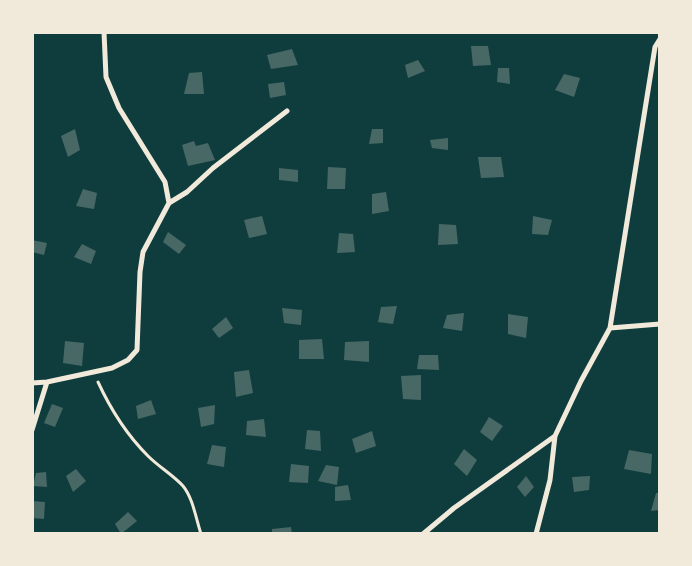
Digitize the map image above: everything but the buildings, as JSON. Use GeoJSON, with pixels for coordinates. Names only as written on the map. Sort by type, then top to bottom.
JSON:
{"type":"FeatureCollection","features":[{"type":"Feature","properties":{"kind":"street"},"geometry":{"type":"LineString","coordinates":[[104,32],[106,77],[120,108],[165,182],[169,203]]}},
{"type":"Feature","properties":{"kind":"street"},"geometry":{"type":"LineString","coordinates":[[536,534],[550,480],[555,436],[610,328],[655,47],[660,39]]}},
{"type":"Feature","properties":{"kind":"street"},"geometry":{"type":"LineString","coordinates":[[32,383],[47,382],[112,368],[128,360],[137,350],[140,272],[143,252],[169,203],[187,192],[212,168],[287,111]]}},
{"type":"Feature","properties":{"kind":"street"},"geometry":{"type":"LineString","coordinates":[[610,328],[660,324]]}},
{"type":"Feature","properties":{"kind":"street"},"geometry":{"type":"LineString","coordinates":[[32,430],[47,382]]}},
{"type":"Feature","properties":{"kind":"street"},"geometry":{"type":"LineString","coordinates":[[422,534],[454,508],[555,436]]}},
{"type":"Feature","properties":{"kind":"path"},"geometry":{"type":"LineString","coordinates":[[94,372],[107,402],[133,438],[147,455],[183,487],[189,497],[201,534]]}}]}
